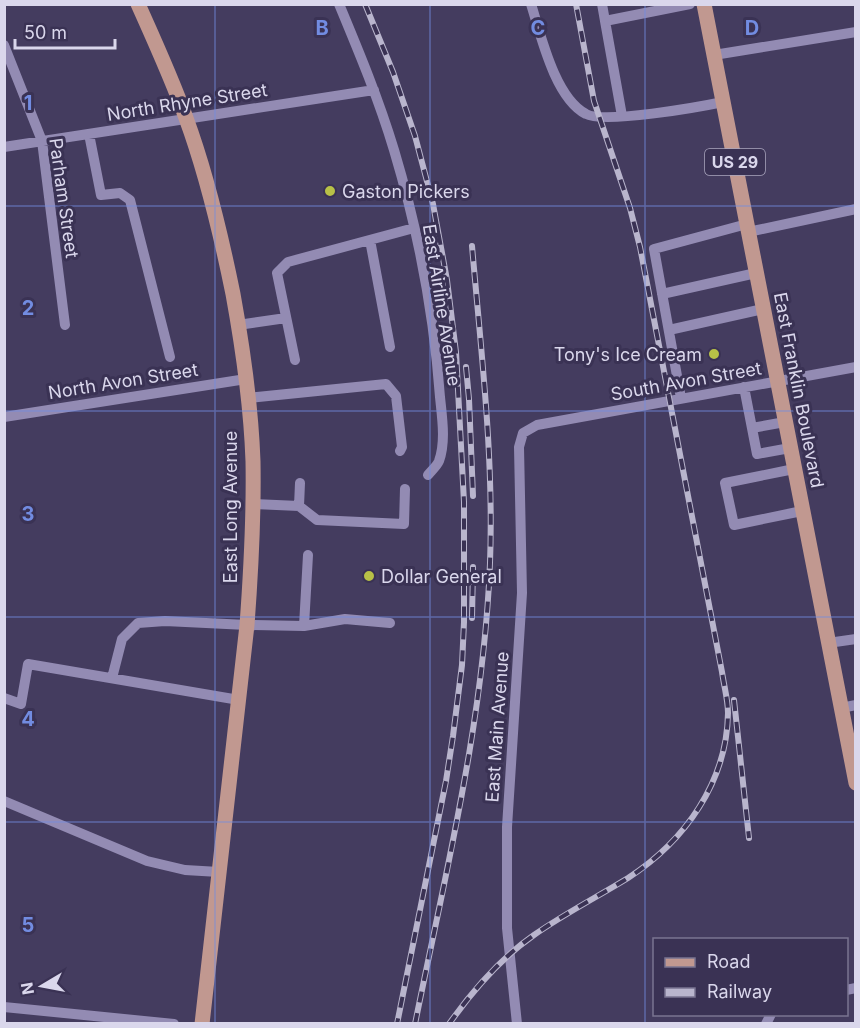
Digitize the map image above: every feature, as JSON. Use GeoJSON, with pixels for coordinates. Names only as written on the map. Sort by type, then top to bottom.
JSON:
{"type":"FeatureCollection","features":[{"type":"Feature","properties":{"kind":"main road","name":"East Long Avenue"},"geometry":{"type":"LineString","coordinates":[[138,4],[187,119],[217,222],[238,325],[246,379],[253,460],[247,625],[202,1023]]}},
{"type":"Feature","properties":{"kind":"main road","name":"East Franklin Boulevard"},"geometry":{"type":"LineString","coordinates":[[704,4],[828,642],[848,707],[855,783]]}},
{"type":"Feature","properties":{"kind":"street","name":"East Airline Avenue"},"geometry":{"type":"LineString","coordinates":[[339,4],[374,90],[394,151],[414,228],[437,350],[442,420],[441,454],[438,463],[428,475]]}},
{"type":"Feature","properties":{"kind":"street"},"geometry":{"type":"LineString","coordinates":[[531,4],[543,46],[558,82],[568,98],[587,116],[622,116],[694,108],[723,102]]}},
{"type":"Feature","properties":{"kind":"street"},"geometry":{"type":"LineString","coordinates":[[602,4],[622,116]]}},
{"type":"Feature","properties":{"kind":"street"},"geometry":{"type":"LineString","coordinates":[[605,21],[690,4]]}},
{"type":"Feature","properties":{"kind":"street"},"geometry":{"type":"LineString","coordinates":[[714,55],[855,32]]}},
{"type":"Feature","properties":{"kind":"street","name":"Parham Street"},"geometry":{"type":"LineString","coordinates":[[4,45],[42,141],[64,325]]}},
{"type":"Feature","properties":{"kind":"street","name":"North Rhyne Street"},"geometry":{"type":"LineString","coordinates":[[4,147],[374,90]]}},
{"type":"Feature","properties":{"kind":"street"},"geometry":{"type":"LineString","coordinates":[[88,134],[101,195],[120,193],[130,200],[170,357]]}},
{"type":"Feature","properties":{"kind":"street"},"geometry":{"type":"LineString","coordinates":[[681,398],[654,249],[747,228],[855,209]]}},
{"type":"Feature","properties":{"kind":"street"},"geometry":{"type":"LineString","coordinates":[[294,360],[278,273],[288,262],[414,228]]}},
{"type":"Feature","properties":{"kind":"street"},"geometry":{"type":"LineString","coordinates":[[370,240],[390,347]]}},
{"type":"Feature","properties":{"kind":"street"},"geometry":{"type":"LineString","coordinates":[[662,294],[756,273]]}},
{"type":"Feature","properties":{"kind":"street"},"geometry":{"type":"LineString","coordinates":[[669,330],[763,309]]}},
{"type":"Feature","properties":{"kind":"street"},"geometry":{"type":"LineString","coordinates":[[238,325],[286,318]]}},
{"type":"Feature","properties":{"kind":"street","name":"South Avon Street"},"geometry":{"type":"LineString","coordinates":[[524,432],[537,425],[855,367]]}},
{"type":"Feature","properties":{"kind":"street","name":"North Avon Street"},"geometry":{"type":"LineString","coordinates":[[4,417],[246,379]]}},
{"type":"Feature","properties":{"kind":"street"},"geometry":{"type":"LineString","coordinates":[[248,398],[386,384],[396,396],[402,447],[400,451]]}},
{"type":"Feature","properties":{"kind":"street"},"geometry":{"type":"LineString","coordinates":[[744,387],[757,454],[790,448]]}},
{"type":"Feature","properties":{"kind":"street"},"geometry":{"type":"LineString","coordinates":[[752,428],[785,422]]}},
{"type":"Feature","properties":{"kind":"street","name":"East Main Avenue"},"geometry":{"type":"LineString","coordinates":[[517,1023],[507,928],[507,827],[522,593],[519,447],[524,432]]}},
{"type":"Feature","properties":{"kind":"street"},"geometry":{"type":"LineString","coordinates":[[794,469],[725,483],[734,525],[802,511]]}},
{"type":"Feature","properties":{"kind":"street"},"geometry":{"type":"LineString","coordinates":[[299,506],[300,483]]}},
{"type":"Feature","properties":{"kind":"street"},"geometry":{"type":"LineString","coordinates":[[253,504],[299,506],[317,520],[404,524],[405,489]]}},
{"type":"Feature","properties":{"kind":"street"},"geometry":{"type":"LineString","coordinates":[[304,626],[308,555]]}},
{"type":"Feature","properties":{"kind":"street"},"geometry":{"type":"LineString","coordinates":[[112,678],[122,639],[138,623],[165,621],[304,626],[345,619],[390,623]]}},
{"type":"Feature","properties":{"kind":"street"},"geometry":{"type":"LineString","coordinates":[[828,642],[855,639]]}},
{"type":"Feature","properties":{"kind":"street"},"geometry":{"type":"LineString","coordinates":[[4,698],[21,704],[28,664],[239,700]]}},
{"type":"Feature","properties":{"kind":"street"},"geometry":{"type":"LineString","coordinates":[[4,801],[147,861],[185,870],[219,872]]}},
{"type":"Feature","properties":{"kind":"street"},"geometry":{"type":"LineString","coordinates":[[4,1007],[174,1023]]}},
{"type":"Feature","properties":{"kind":"railway"},"geometry":{"type":"LineString","coordinates":[[365,4],[393,72],[415,136],[433,204],[447,280],[456,352],[464,502],[462,665],[453,736],[397,1024]]}},
{"type":"Feature","properties":{"kind":"railway"},"geometry":{"type":"LineString","coordinates":[[449,1024],[488,975],[522,944],[557,920],[628,878],[668,846],[699,808],[711,786],[726,738],[728,713],[726,693],[640,247],[630,208],[594,101],[576,4]]}},
{"type":"Feature","properties":{"kind":"railway"},"geometry":{"type":"LineString","coordinates":[[415,1024],[462,795],[472,737],[486,621],[490,563],[490,484],[486,404],[472,246]]}},
{"type":"Feature","properties":{"kind":"railway"},"geometry":{"type":"LineString","coordinates":[[466,367],[473,496]]}},
{"type":"Feature","properties":{"kind":"railway"},"geometry":{"type":"LineString","coordinates":[[472,618],[473,567]]}},
{"type":"Feature","properties":{"kind":"railway"},"geometry":{"type":"LineString","coordinates":[[734,700],[749,838]]}},
{"type":"Feature","properties":{"kind":"place","name":"Gaston Pickers"},"geometry":{"type":"Point","coordinates":[330,191]}},
{"type":"Feature","properties":{"kind":"place","name":"Tony's Ice Cream"},"geometry":{"type":"Point","coordinates":[714,354]}},
{"type":"Feature","properties":{"kind":"place","name":"Dollar General"},"geometry":{"type":"Point","coordinates":[369,576]}}]}
